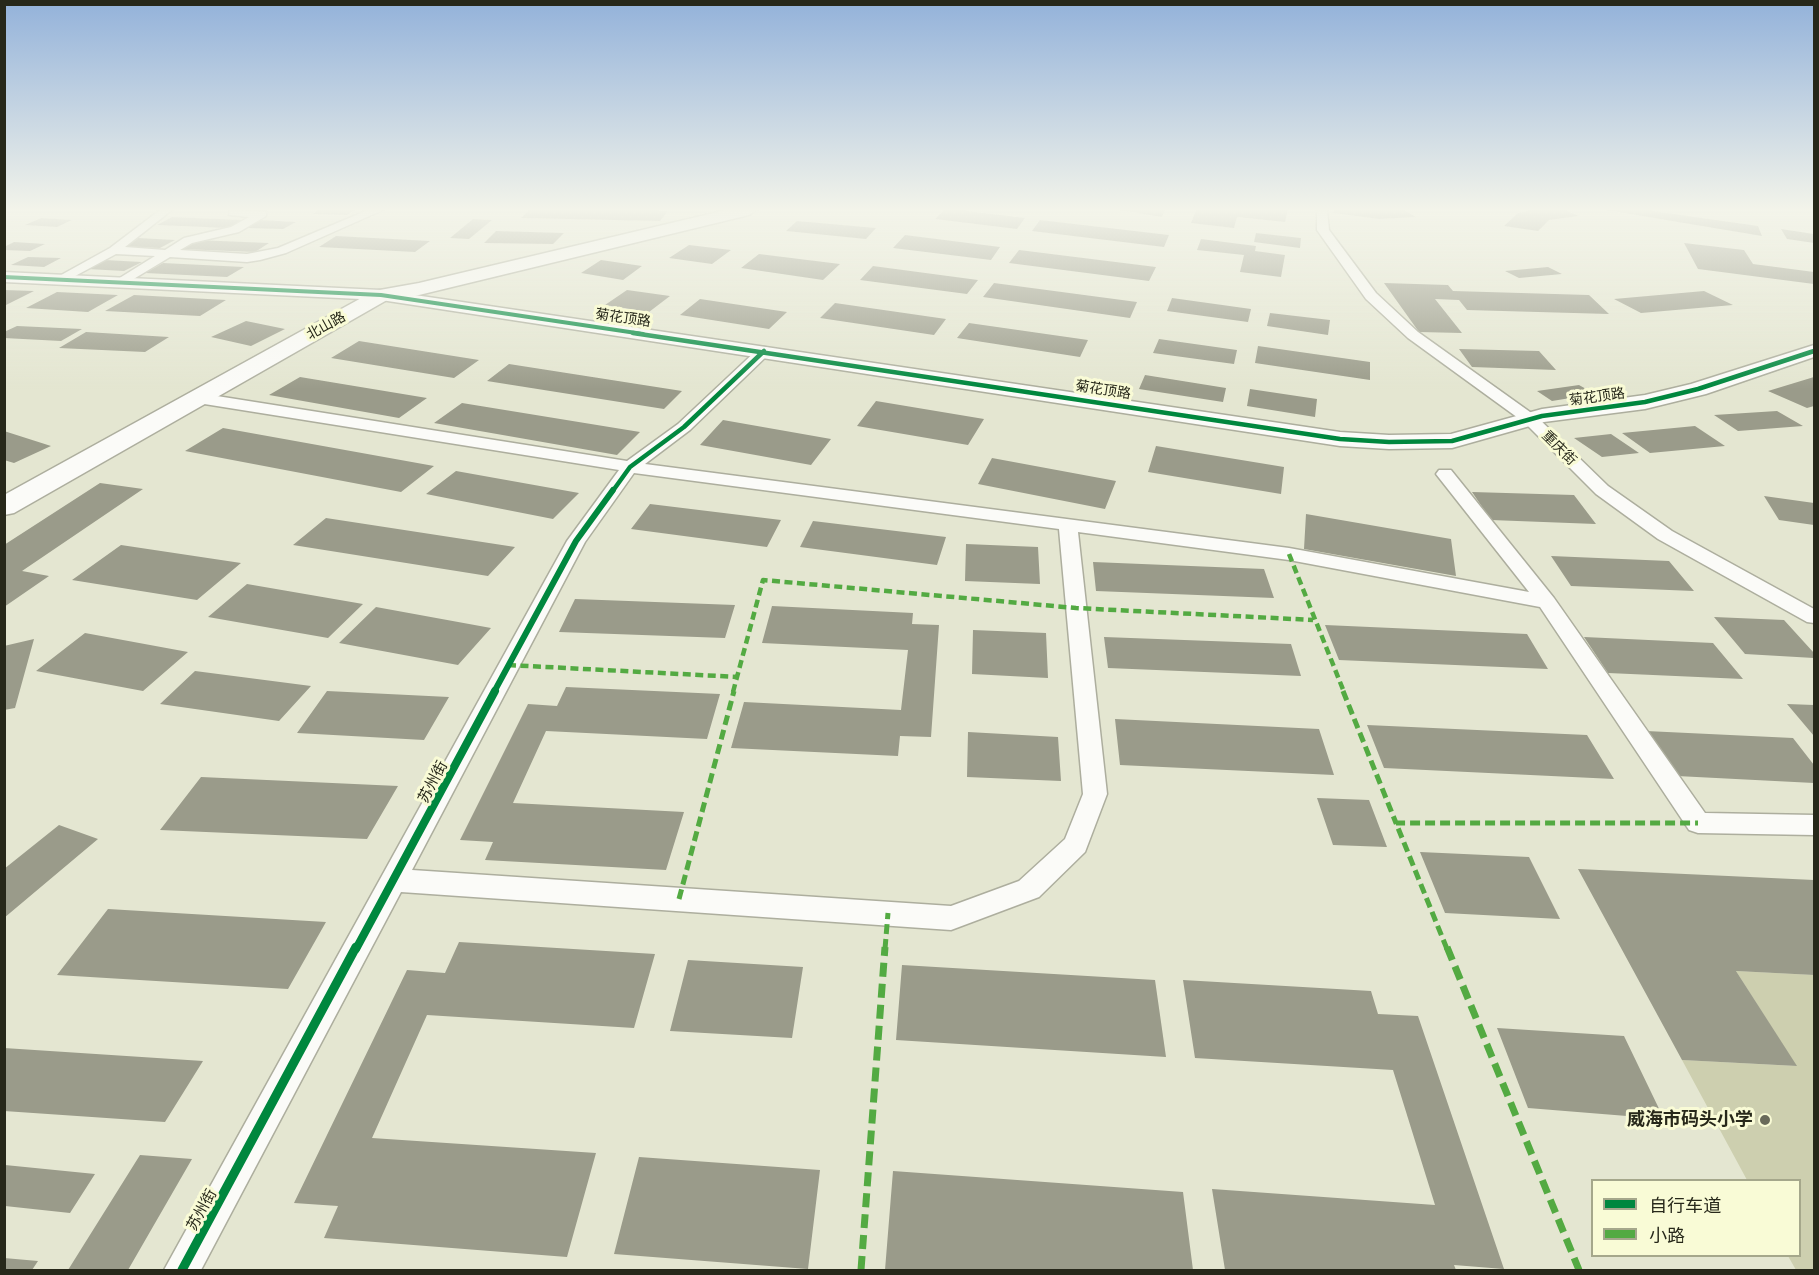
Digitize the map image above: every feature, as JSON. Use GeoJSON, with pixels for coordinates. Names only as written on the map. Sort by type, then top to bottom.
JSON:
{"type":"FeatureCollection","features":[{"type":"Feature","properties":{"kind":"main road","name":"北山路"},"geometry":{"type":"LineString","coordinates":[[4,507],[381,295],[503,270]]}},
{"type":"Feature","properties":{"kind":"street"},"geometry":{"type":"LineString","coordinates":[[60,279],[78,270]]}},
{"type":"Feature","properties":{"kind":"street"},"geometry":{"type":"LineString","coordinates":[[122,282],[142,270]]}},
{"type":"Feature","properties":{"kind":"street","name":"重庆街"},"geometry":{"type":"LineString","coordinates":[[1352,270],[1371,296],[1413,335],[1531,420],[1602,490],[1656,528],[1815,617]]}},
{"type":"Feature","properties":{"kind":"street"},"geometry":{"type":"LineString","coordinates":[[475,308],[450,297],[450,291],[456,285],[480,275]]}},
{"type":"Feature","properties":{"kind":"street"},"geometry":{"type":"LineString","coordinates":[[4,277],[324,291],[350,295],[355,304],[333,322]]}},
{"type":"Feature","properties":{"kind":"street","name":"菊花顶路"},"geometry":{"type":"LineString","coordinates":[[324,291],[381,295],[475,308],[1340,439],[1452,441],[1542,416],[1645,402],[1698,389],[1815,351]]}},
{"type":"Feature","properties":{"kind":"street","name":"苏州街"},"geometry":{"type":"LineString","coordinates":[[182,1270],[395,880],[576,541],[630,467],[684,428],[764,351]]}},
{"type":"Feature","properties":{"kind":"street"},"geometry":{"type":"LineString","coordinates":[[198,398],[630,467],[1289,554],[1547,602]]}},
{"type":"Feature","properties":{"kind":"street"},"geometry":{"type":"LineString","coordinates":[[1445,474],[1547,602],[1698,823],[1815,825]]}},
{"type":"Feature","properties":{"kind":"street"},"geometry":{"type":"LineString","coordinates":[[395,880],[951,918],[1029,889],[1076,845],[1095,794],[1068,525]]}},
{"type":"Feature","properties":{"kind":"green space"},"geometry":{"type":"Polygon","coordinates":[[[1736,971],[1814,975],[1814,1270],[1796,1270],[1789,1257],[1801,1257],[1801,1179],[1746,1179],[1682,1060],[1796,1066],[1736,971]]]}},
{"type":"Feature","properties":{"kind":"building"},"geometry":{"type":"Polygon","coordinates":[[[96,270],[127,270],[124,271],[96,270]]]}},
{"type":"Feature","properties":{"kind":"building"},"geometry":{"type":"Polygon","coordinates":[[[151,270],[240,270],[227,277],[145,273],[151,270]]]}},
{"type":"Feature","properties":{"kind":"building"},"geometry":{"type":"Polygon","coordinates":[[[586,270],[637,270],[623,280],[581,273],[586,270]]]}},
{"type":"Feature","properties":{"kind":"building"},"geometry":{"type":"Polygon","coordinates":[[[751,270],[834,270],[823,280],[751,270]]]}},
{"type":"Feature","properties":{"kind":"building"},"geometry":{"type":"Polygon","coordinates":[[[870,270],[899,270],[978,280],[967,294],[860,280],[870,270]]]}},
{"type":"Feature","properties":{"kind":"building"},"geometry":{"type":"Polygon","coordinates":[[[1060,270],[1155,270],[1149,281],[1060,270]]]}},
{"type":"Feature","properties":{"kind":"building"},"geometry":{"type":"Polygon","coordinates":[[[1241,270],[1282,270],[1281,277],[1240,272],[1241,270]]]}},
{"type":"Feature","properties":{"kind":"building"},"geometry":{"type":"Polygon","coordinates":[[[1553,270],[1562,274],[1519,278],[1505,271],[1553,270]]]}},
{"type":"Feature","properties":{"kind":"building"},"geometry":{"type":"Polygon","coordinates":[[[1702,270],[1795,270],[1814,272],[1814,284],[1702,270]]]}},
{"type":"Feature","properties":{"kind":"building"},"geometry":{"type":"Polygon","coordinates":[[[994,283],[1137,302],[1130,318],[983,297],[994,283]]]}},
{"type":"Feature","properties":{"kind":"building"},"geometry":{"type":"Polygon","coordinates":[[[1384,283],[1448,285],[1453,291],[1589,295],[1609,314],[1467,310],[1459,300],[1435,299],[1462,333],[1419,332],[1384,283]]]}},
{"type":"Feature","properties":{"kind":"building"},"geometry":{"type":"Polygon","coordinates":[[[4,290],[34,291],[4,306],[4,290]]]}},
{"type":"Feature","properties":{"kind":"building"},"geometry":{"type":"Polygon","coordinates":[[[627,290],[670,296],[649,312],[605,305],[627,290]]]}},
{"type":"Feature","properties":{"kind":"building"},"geometry":{"type":"Polygon","coordinates":[[[1704,291],[1733,305],[1641,313],[1614,299],[1704,291]]]}},
{"type":"Feature","properties":{"kind":"building"},"geometry":{"type":"Polygon","coordinates":[[[57,292],[118,295],[88,312],[26,308],[57,292]]]}},
{"type":"Feature","properties":{"kind":"building"},"geometry":{"type":"Polygon","coordinates":[[[134,295],[226,300],[200,316],[105,311],[134,295]]]}},
{"type":"Feature","properties":{"kind":"building"},"geometry":{"type":"Polygon","coordinates":[[[1172,298],[1251,309],[1248,322],[1167,311],[1172,298]]]}},
{"type":"Feature","properties":{"kind":"building"},"geometry":{"type":"Polygon","coordinates":[[[700,299],[787,312],[769,329],[680,315],[700,299]]]}},
{"type":"Feature","properties":{"kind":"building"},"geometry":{"type":"Polygon","coordinates":[[[835,303],[946,319],[934,335],[820,318],[835,303]]]}},
{"type":"Feature","properties":{"kind":"building"},"geometry":{"type":"Polygon","coordinates":[[[1270,313],[1330,320],[1328,335],[1267,326],[1270,313]]]}},
{"type":"Feature","properties":{"kind":"building"},"geometry":{"type":"Polygon","coordinates":[[[246,321],[285,329],[251,346],[211,337],[246,321]]]}},
{"type":"Feature","properties":{"kind":"building"},"geometry":{"type":"Polygon","coordinates":[[[969,323],[1088,340],[1080,357],[957,338],[969,323]]]}},
{"type":"Feature","properties":{"kind":"building"},"geometry":{"type":"Polygon","coordinates":[[[17,326],[82,329],[61,341],[4,338],[4,332],[17,326]]]}},
{"type":"Feature","properties":{"kind":"building"},"geometry":{"type":"Polygon","coordinates":[[[86,332],[169,337],[145,352],[59,348],[86,332]]]}},
{"type":"Feature","properties":{"kind":"building"},"geometry":{"type":"Polygon","coordinates":[[[1159,339],[1237,350],[1234,364],[1153,353],[1159,339]]]}},
{"type":"Feature","properties":{"kind":"building"},"geometry":{"type":"Polygon","coordinates":[[[359,341],[479,360],[454,378],[331,358],[359,341]]]}},
{"type":"Feature","properties":{"kind":"building"},"geometry":{"type":"Polygon","coordinates":[[[1258,346],[1370,362],[1370,380],[1255,363],[1258,346]]]}},
{"type":"Feature","properties":{"kind":"building"},"geometry":{"type":"Polygon","coordinates":[[[1459,349],[1539,351],[1556,370],[1472,367],[1459,349]]]}},
{"type":"Feature","properties":{"kind":"building"},"geometry":{"type":"Polygon","coordinates":[[[509,364],[682,391],[664,409],[487,381],[509,364]]]}},
{"type":"Feature","properties":{"kind":"building"},"geometry":{"type":"Polygon","coordinates":[[[1145,375],[1226,388],[1223,402],[1139,389],[1145,375]]]}},
{"type":"Feature","properties":{"kind":"building"},"geometry":{"type":"Polygon","coordinates":[[[300,377],[427,398],[399,418],[269,395],[300,377]]]}},
{"type":"Feature","properties":{"kind":"building"},"geometry":{"type":"Polygon","coordinates":[[[1814,377],[1814,406],[1807,408],[1768,391],[1814,377]]]}},
{"type":"Feature","properties":{"kind":"building"},"geometry":{"type":"Polygon","coordinates":[[[1579,385],[1595,394],[1552,401],[1537,391],[1579,385]]]}},
{"type":"Feature","properties":{"kind":"building"},"geometry":{"type":"Polygon","coordinates":[[[1250,389],[1317,399],[1315,417],[1247,406],[1250,389]]]}},
{"type":"Feature","properties":{"kind":"building"},"geometry":{"type":"Polygon","coordinates":[[[876,401],[984,419],[968,445],[857,426],[876,401]]]}},
{"type":"Feature","properties":{"kind":"building"},"geometry":{"type":"Polygon","coordinates":[[[462,403],[640,432],[617,455],[434,423],[462,403]]]}},
{"type":"Feature","properties":{"kind":"building"},"geometry":{"type":"Polygon","coordinates":[[[1777,411],[1803,426],[1738,431],[1714,415],[1777,411]]]}},
{"type":"Feature","properties":{"kind":"building"},"geometry":{"type":"Polygon","coordinates":[[[723,420],[831,439],[811,465],[700,445],[723,420]]]}},
{"type":"Feature","properties":{"kind":"building"},"geometry":{"type":"Polygon","coordinates":[[[1695,426],[1725,446],[1650,453],[1622,433],[1695,426]]]}},
{"type":"Feature","properties":{"kind":"building"},"geometry":{"type":"Polygon","coordinates":[[[223,428],[434,466],[401,492],[185,451],[223,428]]]}},
{"type":"Feature","properties":{"kind":"building"},"geometry":{"type":"Polygon","coordinates":[[[4,431],[51,446],[14,463],[4,460],[4,431]]]}},
{"type":"Feature","properties":{"kind":"building"},"geometry":{"type":"Polygon","coordinates":[[[1611,434],[1639,453],[1602,457],[1574,438],[1611,434]]]}},
{"type":"Feature","properties":{"kind":"building"},"geometry":{"type":"Polygon","coordinates":[[[1156,446],[1284,467],[1281,494],[1148,472],[1156,446]]]}},
{"type":"Feature","properties":{"kind":"building"},"geometry":{"type":"Polygon","coordinates":[[[992,458],[1116,481],[1105,509],[978,484],[992,458]]]}},
{"type":"Feature","properties":{"kind":"building"},"geometry":{"type":"Polygon","coordinates":[[[456,471],[579,493],[553,519],[426,494],[456,471]]]}},
{"type":"Feature","properties":{"kind":"building"},"geometry":{"type":"Polygon","coordinates":[[[100,483],[143,489],[22,571],[49,576],[4,607],[4,545],[100,483]]]}},
{"type":"Feature","properties":{"kind":"building"},"geometry":{"type":"Polygon","coordinates":[[[1472,492],[1574,495],[1596,524],[1491,520],[1472,492]]]}},
{"type":"Feature","properties":{"kind":"building"},"geometry":{"type":"Polygon","coordinates":[[[1764,496],[1814,503],[1814,525],[1779,520],[1764,496]]]}},
{"type":"Feature","properties":{"kind":"building"},"geometry":{"type":"Polygon","coordinates":[[[650,504],[781,520],[767,547],[631,529],[650,504]]]}},
{"type":"Feature","properties":{"kind":"building"},"geometry":{"type":"Polygon","coordinates":[[[1306,514],[1451,539],[1456,576],[1304,549],[1306,514]]]}},
{"type":"Feature","properties":{"kind":"building"},"geometry":{"type":"Polygon","coordinates":[[[326,518],[515,547],[488,576],[293,545],[326,518]]]}},
{"type":"Feature","properties":{"kind":"building"},"geometry":{"type":"Polygon","coordinates":[[[813,521],[946,537],[937,565],[800,547],[813,521]]]}},
{"type":"Feature","properties":{"kind":"building"},"geometry":{"type":"Polygon","coordinates":[[[966,544],[1038,547],[1040,584],[965,581],[966,544]]]}},
{"type":"Feature","properties":{"kind":"building"},"geometry":{"type":"Polygon","coordinates":[[[121,545],[241,563],[197,600],[72,580],[121,545]]]}},
{"type":"Feature","properties":{"kind":"building"},"geometry":{"type":"Polygon","coordinates":[[[1551,556],[1669,561],[1694,591],[1571,586],[1551,556]]]}},
{"type":"Feature","properties":{"kind":"building"},"geometry":{"type":"Polygon","coordinates":[[[1093,562],[1264,569],[1274,598],[1096,591],[1093,562]]]}},
{"type":"Feature","properties":{"kind":"building"},"geometry":{"type":"Polygon","coordinates":[[[247,584],[363,604],[328,638],[208,617],[247,584]]]}},
{"type":"Feature","properties":{"kind":"building"},"geometry":{"type":"Polygon","coordinates":[[[575,599],[735,605],[725,638],[559,632],[575,599]]]}},
{"type":"Feature","properties":{"kind":"building"},"geometry":{"type":"Polygon","coordinates":[[[772,606],[913,613],[912,624],[939,625],[931,737],[900,736],[898,756],[731,748],[744,702],[901,710],[908,650],[762,643],[772,606]]]}},
{"type":"Feature","properties":{"kind":"building"},"geometry":{"type":"Polygon","coordinates":[[[376,607],[491,628],[458,665],[339,643],[376,607]]]}},
{"type":"Feature","properties":{"kind":"building"},"geometry":{"type":"Polygon","coordinates":[[[1714,617],[1784,620],[1814,653],[1814,658],[1745,654],[1714,617]]]}},
{"type":"Feature","properties":{"kind":"building"},"geometry":{"type":"Polygon","coordinates":[[[1325,625],[1527,634],[1548,669],[1339,660],[1325,625]]]}},
{"type":"Feature","properties":{"kind":"building"},"geometry":{"type":"Polygon","coordinates":[[[973,630],[1046,633],[1048,678],[972,674],[973,630]]]}},
{"type":"Feature","properties":{"kind":"building"},"geometry":{"type":"Polygon","coordinates":[[[85,633],[188,652],[143,691],[36,671],[85,633]]]}},
{"type":"Feature","properties":{"kind":"building"},"geometry":{"type":"Polygon","coordinates":[[[1104,637],[1291,644],[1301,676],[1108,668],[1104,637]]]}},
{"type":"Feature","properties":{"kind":"building"},"geometry":{"type":"Polygon","coordinates":[[[1584,637],[1713,643],[1743,679],[1608,673],[1584,637]]]}},
{"type":"Feature","properties":{"kind":"building"},"geometry":{"type":"Polygon","coordinates":[[[34,639],[15,708],[4,710],[4,646],[34,639]]]}},
{"type":"Feature","properties":{"kind":"building"},"geometry":{"type":"Polygon","coordinates":[[[195,671],[311,686],[279,721],[160,704],[195,671]]]}},
{"type":"Feature","properties":{"kind":"building"},"geometry":{"type":"Polygon","coordinates":[[[566,687],[720,694],[707,739],[546,731],[513,803],[684,812],[666,870],[485,860],[493,842],[460,840],[528,704],[557,706],[566,687]]]}},
{"type":"Feature","properties":{"kind":"building"},"geometry":{"type":"Polygon","coordinates":[[[327,691],[449,697],[424,740],[297,733],[327,691]]]}},
{"type":"Feature","properties":{"kind":"building"},"geometry":{"type":"Polygon","coordinates":[[[1787,704],[1814,705],[1814,736],[1787,704]]]}},
{"type":"Feature","properties":{"kind":"building"},"geometry":{"type":"Polygon","coordinates":[[[1115,719],[1319,729],[1334,775],[1120,765],[1115,719]]]}},
{"type":"Feature","properties":{"kind":"building"},"geometry":{"type":"Polygon","coordinates":[[[1367,725],[1587,735],[1614,779],[1384,768],[1367,725]]]}},
{"type":"Feature","properties":{"kind":"building"},"geometry":{"type":"Polygon","coordinates":[[[1646,731],[1793,738],[1814,765],[1814,783],[1677,776],[1646,731]]]}},
{"type":"Feature","properties":{"kind":"building"},"geometry":{"type":"Polygon","coordinates":[[[968,732],[1058,737],[1061,781],[967,777],[968,732]]]}},
{"type":"Feature","properties":{"kind":"building"},"geometry":{"type":"Polygon","coordinates":[[[201,777],[398,786],[367,839],[160,830],[201,777]]]}},
{"type":"Feature","properties":{"kind":"building"},"geometry":{"type":"Polygon","coordinates":[[[1317,798],[1369,800],[1387,847],[1333,845],[1317,798]]]}},
{"type":"Feature","properties":{"kind":"building"},"geometry":{"type":"Polygon","coordinates":[[[59,825],[98,839],[4,918],[4,869],[59,825]]]}},
{"type":"Feature","properties":{"kind":"building"},"geometry":{"type":"Polygon","coordinates":[[[1420,852],[1529,857],[1560,919],[1445,913],[1420,852]]]}},
{"type":"Feature","properties":{"kind":"building","name":"威海市码头小学"},"geometry":{"type":"Polygon","coordinates":[[[1578,869],[1814,880],[1814,975],[1736,971],[1797,1066],[1682,1060],[1578,869]]]}},
{"type":"Feature","properties":{"kind":"building"},"geometry":{"type":"Polygon","coordinates":[[[108,909],[326,922],[288,989],[57,975],[108,909]]]}},
{"type":"Feature","properties":{"kind":"building"},"geometry":{"type":"Polygon","coordinates":[[[459,942],[655,954],[634,1028],[427,1015],[372,1138],[596,1153],[567,1257],[324,1238],[338,1206],[294,1203],[407,970],[445,973],[459,942]]]}},
{"type":"Feature","properties":{"kind":"building"},"geometry":{"type":"Polygon","coordinates":[[[688,960],[803,967],[792,1038],[670,1031],[688,960]]]}},
{"type":"Feature","properties":{"kind":"building"},"geometry":{"type":"Polygon","coordinates":[[[902,965],[1155,980],[1166,1057],[896,1040],[902,965]]]}},
{"type":"Feature","properties":{"kind":"building"},"geometry":{"type":"Polygon","coordinates":[[[1183,980],[1371,991],[1378,1014],[1418,1016],[1504,1269],[1454,1265],[1456,1270],[1225,1270],[1212,1189],[1435,1205],[1393,1070],[1195,1058],[1183,980]]]}},
{"type":"Feature","properties":{"kind":"building"},"geometry":{"type":"Polygon","coordinates":[[[1497,1028],[1624,1036],[1664,1119],[1528,1108],[1497,1028]]]}},
{"type":"Feature","properties":{"kind":"building"},"geometry":{"type":"Polygon","coordinates":[[[4,1048],[203,1061],[165,1122],[4,1111],[4,1048]]]}},
{"type":"Feature","properties":{"kind":"building"},"geometry":{"type":"Polygon","coordinates":[[[140,1155],[192,1159],[128,1270],[68,1270],[140,1155]]]}},
{"type":"Feature","properties":{"kind":"building"},"geometry":{"type":"Polygon","coordinates":[[[639,1157],[820,1170],[808,1269],[614,1254],[639,1157]]]}},
{"type":"Feature","properties":{"kind":"building"},"geometry":{"type":"Polygon","coordinates":[[[5,1165],[95,1174],[70,1213],[5,1206],[5,1165]]]}},
{"type":"Feature","properties":{"kind":"building"},"geometry":{"type":"Polygon","coordinates":[[[893,1171],[1183,1192],[1193,1270],[885,1270],[893,1171]]]}},
{"type":"Feature","properties":{"kind":"building"},"geometry":{"type":"Polygon","coordinates":[[[4,1258],[38,1261],[32,1270],[4,1270],[4,1258]]]}},
{"type":"Feature","properties":{"kind":"marked path"},"geometry":{"type":"LineString","coordinates":[[1289,554],[1396,823]]}},
{"type":"Feature","properties":{"kind":"marked path"},"geometry":{"type":"LineString","coordinates":[[679,899],[763,580],[1076,608],[1313,620]]}},
{"type":"Feature","properties":{"kind":"marked path"},"geometry":{"type":"LineString","coordinates":[[508,665],[738,677]]}},
{"type":"Feature","properties":{"kind":"marked path"},"geometry":{"type":"LineString","coordinates":[[1579,1270],[1396,823],[1698,823]]}},
{"type":"Feature","properties":{"kind":"marked path"},"geometry":{"type":"LineString","coordinates":[[861,1270],[888,913]]}},
{"type":"Feature","properties":{"kind":"cycle path"},"geometry":{"type":"LineString","coordinates":[[4,277],[381,295],[1340,439],[1389,442],[1452,441],[1542,416],[1645,402],[1698,389],[1814,351]]}},
{"type":"Feature","properties":{"kind":"cycle path"},"geometry":{"type":"LineString","coordinates":[[182,1270],[576,541],[630,467],[684,427],[764,351]]}},
{"type":"Feature","properties":{"kind":"place","name":"威海市码头小学"},"geometry":{"type":"Point","coordinates":[1765,1120]}}]}
